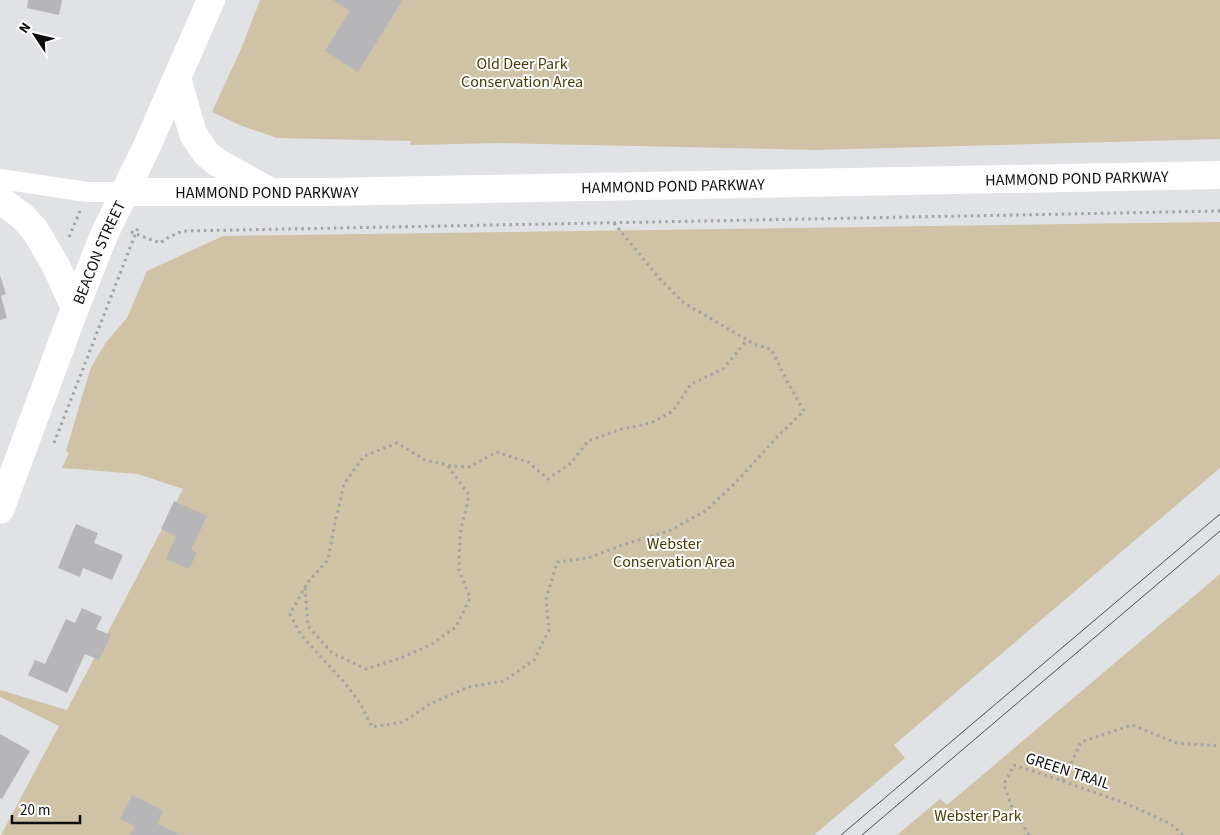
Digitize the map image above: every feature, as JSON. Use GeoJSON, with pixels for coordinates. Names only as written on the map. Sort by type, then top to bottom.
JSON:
{"type":"FeatureCollection","features":[{"type":"Feature","properties":{"kind":"main road","name":"BEACON STREET"},"geometry":{"type":"LineString","coordinates":[[0,510],[104,235],[147,146],[211,0]]}},
{"type":"Feature","properties":{"kind":"main road"},"geometry":{"type":"LineString","coordinates":[[177,78],[194,134],[206,153],[221,165],[272,192]]}},
{"type":"Feature","properties":{"kind":"main road","name":"HAMMOND POND PARKWAY"},"geometry":{"type":"LineString","coordinates":[[124,192],[272,192],[1220,176]]}},
{"type":"Feature","properties":{"kind":"main road"},"geometry":{"type":"LineString","coordinates":[[0,200],[22,216],[35,230],[56,266],[75,308]]}},
{"type":"Feature","properties":{"kind":"street"},"geometry":{"type":"LineString","coordinates":[[0,179],[87,192],[124,192]]}},
{"type":"Feature","properties":{"kind":"path","name":"BEACON STREET"},"geometry":{"type":"LineString","coordinates":[[68,239],[80,209]]}},
{"type":"Feature","properties":{"kind":"path"},"geometry":{"type":"LineString","coordinates":[[139,235],[160,243],[183,231],[1220,211]]}},
{"type":"Feature","properties":{"kind":"path"},"geometry":{"type":"LineString","coordinates":[[614,223],[659,278],[684,303],[756,345],[771,349],[788,384],[804,410],[707,510],[669,532],[625,544],[588,558],[557,562],[546,600],[549,630],[534,660],[504,681],[468,688],[430,704],[403,722],[372,727],[360,702],[301,635],[290,614],[308,582],[328,560],[334,523],[344,484],[364,456],[397,443],[425,460],[469,467],[497,452],[528,462],[548,478],[571,463],[588,441],[622,429],[651,423],[673,411],[691,384],[723,368],[747,340]]}},
{"type":"Feature","properties":{"kind":"path"},"geometry":{"type":"LineString","coordinates":[[305,587],[308,626],[332,653],[366,669],[401,658],[432,644],[456,627],[470,598],[459,570],[460,534],[469,494],[447,465]]}},
{"type":"Feature","properties":{"kind":"path"},"geometry":{"type":"LineString","coordinates":[[1063,780],[1082,742],[1132,725],[1177,743],[1220,746]]}},
{"type":"Feature","properties":{"kind":"path","name":"GREEN TRAIL"},"geometry":{"type":"LineString","coordinates":[[1029,835],[1011,805],[1004,784],[1014,765],[1125,802],[1170,824],[1184,835]]}},
{"type":"Feature","properties":{"kind":"green space","name":"Old Deer Park Conservation Area"},"geometry":{"type":"Polygon","coordinates":[[[260,0],[1220,0],[1220,139],[815,150],[501,143],[410,145],[411,141],[277,138],[242,126],[212,112],[241,49],[260,0]]]}},
{"type":"Feature","properties":{"kind":"green space","name":"Webster Conservation Area"},"geometry":{"type":"Polygon","coordinates":[[[1220,222],[1220,468],[894,745],[905,758],[814,835],[1,835],[59,726],[0,697],[0,690],[67,710],[183,489],[138,474],[62,468],[69,453],[66,451],[90,370],[107,341],[127,318],[147,271],[223,236],[1220,222]]]}},
{"type":"Feature","properties":{"kind":"green space","name":"Webster Park"},"geometry":{"type":"Polygon","coordinates":[[[1220,574],[1220,835],[897,835],[940,799],[947,805],[1220,574]]]}},
{"type":"Feature","properties":{"kind":"building"},"geometry":{"type":"Polygon","coordinates":[[[28,0],[62,0],[59,15],[27,8],[28,0]]]}},
{"type":"Feature","properties":{"kind":"building"},"geometry":{"type":"Polygon","coordinates":[[[333,0],[402,1],[358,72],[325,51],[350,11],[333,0]]]}},
{"type":"Feature","properties":{"kind":"building"},"geometry":{"type":"Polygon","coordinates":[[[0,275],[6,294],[1,296],[7,318],[0,320],[0,275]]]}},
{"type":"Feature","properties":{"kind":"building"},"geometry":{"type":"Polygon","coordinates":[[[174,501],[207,516],[191,550],[197,553],[189,569],[166,559],[176,536],[161,529],[174,501]]]}},
{"type":"Feature","properties":{"kind":"building"},"geometry":{"type":"Polygon","coordinates":[[[76,524],[98,533],[94,543],[123,555],[112,580],[83,568],[80,577],[58,568],[76,524]]]}},
{"type":"Feature","properties":{"kind":"building"},"geometry":{"type":"Polygon","coordinates":[[[82,608],[102,617],[96,629],[111,635],[99,660],[85,654],[67,693],[28,675],[35,660],[45,664],[66,619],[75,623],[82,608]]]}},
{"type":"Feature","properties":{"kind":"building"},"geometry":{"type":"Polygon","coordinates":[[[0,734],[30,751],[2,799],[0,798],[0,734]]]}},
{"type":"Feature","properties":{"kind":"building"},"geometry":{"type":"Polygon","coordinates":[[[132,795],[163,811],[157,824],[180,835],[130,835],[135,826],[120,819],[132,795]]]}},
{"type":"Feature","properties":{"kind":"tram line"},"geometry":{"type":"LineString","coordinates":[[841,835],[1220,514]]}},
{"type":"Feature","properties":{"kind":"tram line"},"geometry":{"type":"LineString","coordinates":[[862,835],[1220,531]]}}]}
